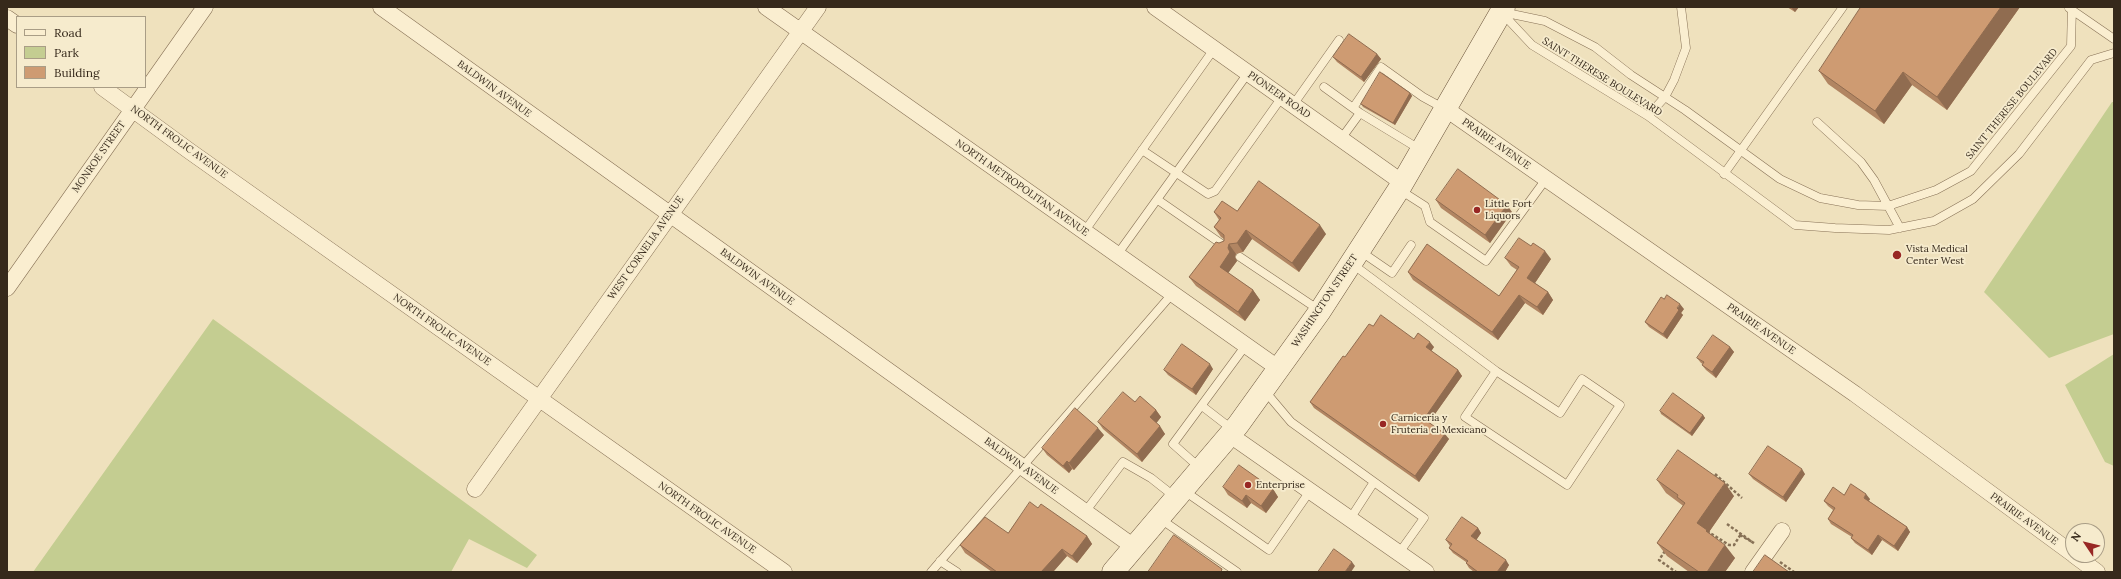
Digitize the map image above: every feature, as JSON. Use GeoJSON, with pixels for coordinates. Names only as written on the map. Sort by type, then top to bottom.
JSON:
{"type":"FeatureCollection","features":[{"type":"Feature","properties":{"kind":"main road","name":"WASHINGTON STREET"},"geometry":{"type":"LineString","coordinates":[[1119,568],[1134,547],[1232,432],[1320,311],[1401,186],[1446,109],[1500,9]]}},
{"type":"Feature","properties":{"kind":"street","name":"MONROE STREET"},"geometry":{"type":"LineString","coordinates":[[7,288],[205,7]]}},
{"type":"Feature","properties":{"kind":"street","name":"BALDWIN AVENUE"},"geometry":{"type":"LineString","coordinates":[[381,7],[1134,547]]}},
{"type":"Feature","properties":{"kind":"street","name":"NORTH METROPOLITAN AVENUE"},"geometry":{"type":"LineString","coordinates":[[766,7],[1278,368]]}},
{"type":"Feature","properties":{"kind":"street","name":"WEST CORNELIA AVENUE"},"geometry":{"type":"LineString","coordinates":[[475,489],[818,7]]}},
{"type":"Feature","properties":{"kind":"street","name":"PIONEER ROAD"},"geometry":{"type":"LineString","coordinates":[[1155,7],[1341,139],[1401,186]]}},
{"type":"Feature","properties":{"kind":"street"},"geometry":{"type":"LineString","coordinates":[[7,18],[16,24]]}},
{"type":"Feature","properties":{"kind":"street","name":"NORTH FROLIC AVENUE"},"geometry":{"type":"LineString","coordinates":[[103,88],[188,150],[784,572]]}},
{"type":"Feature","properties":{"kind":"street","name":"PRAIRIE AVENUE"},"geometry":{"type":"LineString","coordinates":[[1446,109],[1855,394],[2065,549]]}},
{"type":"Feature","properties":{"kind":"street"},"geometry":{"type":"LineString","coordinates":[[1232,432],[1310,491],[1426,572]]}},
{"type":"Feature","properties":{"kind":"street"},"geometry":{"type":"LineString","coordinates":[[1753,572],[1782,531]]}},
{"type":"Feature","properties":{"kind":"street","name":"PRAIRIE AVENUE"},"geometry":{"type":"LineString","coordinates":[[2084,563],[2097,572]]}},
{"type":"Feature","properties":{"kind":"lane"},"geometry":{"type":"LineString","coordinates":[[1648,116],[1665,97],[1674,80],[1686,48],[1681,7]]}},
{"type":"Feature","properties":{"kind":"lane"},"geometry":{"type":"LineString","coordinates":[[1724,174],[1843,7]]}},
{"type":"Feature","properties":{"kind":"lane"},"geometry":{"type":"LineString","coordinates":[[2071,8],[2114,40]]}},
{"type":"Feature","properties":{"kind":"lane","name":"SAINT THERESE BOULEVARD"},"geometry":{"type":"LineString","coordinates":[[1500,9],[1545,21],[1595,47],[1631,75],[1665,97],[1780,179],[1820,198],[1858,205],[1888,206],[1936,190],[1971,171],[2071,46],[2071,8]]}},
{"type":"Feature","properties":{"kind":"lane","name":"SAINT THERESE BOULEVARD"},"geometry":{"type":"LineString","coordinates":[[1500,9],[1532,44],[1648,116],[1724,174],[1795,225],[1882,230],[1934,221],[1973,199],[2019,154],[2091,60],[2114,52]]}},
{"type":"Feature","properties":{"kind":"lane"},"geometry":{"type":"LineString","coordinates":[[1142,150],[1208,194],[1215,191],[1287,101],[1339,40]]}},
{"type":"Feature","properties":{"kind":"lane"},"geometry":{"type":"LineString","coordinates":[[1084,232],[1214,49]]}},
{"type":"Feature","properties":{"kind":"lane"},"geometry":{"type":"LineString","coordinates":[[1341,139],[1380,67],[1424,97],[1446,109]]}},
{"type":"Feature","properties":{"kind":"lane"},"geometry":{"type":"LineString","coordinates":[[1117,255],[1248,73]]}},
{"type":"Feature","properties":{"kind":"lane"},"geometry":{"type":"LineString","coordinates":[[1324,87],[1357,110],[1422,150]]}},
{"type":"Feature","properties":{"kind":"lane"},"geometry":{"type":"LineString","coordinates":[[1817,122],[1861,162],[1874,180],[1900,228]]}},
{"type":"Feature","properties":{"kind":"lane"},"geometry":{"type":"LineString","coordinates":[[1401,186],[1425,206],[1430,222],[1486,261],[1546,179]]}},
{"type":"Feature","properties":{"kind":"lane"},"geometry":{"type":"LineString","coordinates":[[1158,200],[1226,247]]}},
{"type":"Feature","properties":{"kind":"lane"},"geometry":{"type":"LineString","coordinates":[[1355,257],[1392,273],[1411,245]]}},
{"type":"Feature","properties":{"kind":"lane"},"geometry":{"type":"LineString","coordinates":[[1240,257],[1320,311]]}},
{"type":"Feature","properties":{"kind":"lane"},"geometry":{"type":"LineString","coordinates":[[1355,257],[1496,371],[1560,413],[1582,379],[1620,405],[1567,485],[1465,417],[1496,371]]}},
{"type":"Feature","properties":{"kind":"lane"},"geometry":{"type":"LineString","coordinates":[[931,572],[1172,294]]}},
{"type":"Feature","properties":{"kind":"lane"},"geometry":{"type":"LineString","coordinates":[[1201,468],[1173,444],[1246,345]]}},
{"type":"Feature","properties":{"kind":"lane"},"geometry":{"type":"LineString","coordinates":[[1263,389],[1291,422],[1424,518],[1399,553]]}},
{"type":"Feature","properties":{"kind":"lane"},"geometry":{"type":"LineString","coordinates":[[1202,406],[1232,432]]}},
{"type":"Feature","properties":{"kind":"lane"},"geometry":{"type":"LineString","coordinates":[[1085,512],[1123,462],[1179,494],[1269,550],[1310,491]]}},
{"type":"Feature","properties":{"kind":"lane"},"geometry":{"type":"LineString","coordinates":[[1350,519],[1374,482]]}},
{"type":"Feature","properties":{"kind":"lane"},"geometry":{"type":"LineString","coordinates":[[1159,518],[1237,572]]}},
{"type":"Feature","properties":{"kind":"lane"},"geometry":{"type":"LineString","coordinates":[[940,561],[957,572]]}},
{"type":"Feature","properties":{"kind":"path"},"geometry":{"type":"LineString","coordinates":[[1715,474],[1742,498]]}},
{"type":"Feature","properties":{"kind":"path"},"geometry":{"type":"LineString","coordinates":[[1706,530],[1729,545],[1734,545],[1738,538],[1741,534],[1760,547],[1727,524]]}},
{"type":"Feature","properties":{"kind":"path"},"geometry":{"type":"LineString","coordinates":[[1667,548],[1659,560],[1676,572]]}},
{"type":"Feature","properties":{"kind":"path"},"geometry":{"type":"LineString","coordinates":[[1778,561],[1794,572]]}},
{"type":"Feature","properties":{"kind":"green space"},"geometry":{"type":"Polygon","coordinates":[[[2112,102],[2114,102],[2114,334],[2049,358],[1984,292],[2112,102]]]}},
{"type":"Feature","properties":{"kind":"green space"},"geometry":{"type":"Polygon","coordinates":[[[213,319],[537,555],[527,568],[469,539],[451,572],[33,572],[213,319]]]}},
{"type":"Feature","properties":{"kind":"green space"},"geometry":{"type":"Polygon","coordinates":[[[2114,354],[2114,466],[2105,462],[2065,385],[2114,354]]]}},
{"type":"Feature","properties":{"kind":"building"},"geometry":{"type":"Polygon","coordinates":[[[1861,7],[2001,7],[1937,97],[1903,72],[1875,111],[1819,71],[1861,7]]]}},
{"type":"Feature","properties":{"kind":"building"},"geometry":{"type":"Polygon","coordinates":[[[1349,34],[1377,54],[1361,77],[1333,57],[1349,34]]]}},
{"type":"Feature","properties":{"kind":"building"},"geometry":{"type":"Polygon","coordinates":[[[1380,72],[1410,93],[1393,123],[1361,104],[1380,72]]]}},
{"type":"Feature","properties":{"kind":"building","name":"Little Fort Liquors"},"geometry":{"type":"Polygon","coordinates":[[[1458,169],[1507,205],[1485,235],[1436,200],[1458,169]]]}},
{"type":"Feature","properties":{"kind":"building"},"geometry":{"type":"Polygon","coordinates":[[[1259,181],[1320,225],[1292,263],[1246,230],[1237,243],[1229,244],[1228,248],[1230,252],[1220,267],[1253,290],[1238,312],[1189,277],[1216,242],[1219,243],[1224,241],[1224,235],[1214,227],[1221,218],[1214,212],[1222,201],[1237,211],[1259,181]]]}},
{"type":"Feature","properties":{"kind":"building"},"geometry":{"type":"Polygon","coordinates":[[[1519,238],[1531,246],[1533,243],[1545,251],[1527,278],[1548,292],[1537,307],[1519,295],[1492,332],[1408,272],[1427,244],[1499,296],[1519,267],[1505,258],[1519,238]]]}},
{"type":"Feature","properties":{"kind":"building"},"geometry":{"type":"Polygon","coordinates":[[[1667,295],[1680,304],[1677,308],[1679,310],[1663,334],[1645,322],[1661,297],[1664,299],[1667,295]]]}},
{"type":"Feature","properties":{"kind":"building"},"geometry":{"type":"Polygon","coordinates":[[[1381,315],[1414,339],[1418,333],[1430,342],[1426,347],[1458,370],[1424,419],[1445,434],[1415,476],[1310,402],[1343,356],[1345,357],[1369,324],[1373,326],[1381,315]]]}},
{"type":"Feature","properties":{"kind":"building"},"geometry":{"type":"Polygon","coordinates":[[[1713,335],[1730,347],[1712,372],[1702,365],[1704,362],[1697,358],[1713,335]]]}},
{"type":"Feature","properties":{"kind":"building"},"geometry":{"type":"Polygon","coordinates":[[[1182,344],[1210,364],[1192,389],[1164,370],[1182,344]]]}},
{"type":"Feature","properties":{"kind":"building"},"geometry":{"type":"Polygon","coordinates":[[[1123,392],[1135,402],[1140,396],[1156,410],[1150,417],[1160,426],[1137,454],[1098,422],[1123,392]]]}},
{"type":"Feature","properties":{"kind":"building"},"geometry":{"type":"Polygon","coordinates":[[[1673,393],[1703,415],[1690,433],[1660,411],[1673,393]]]}},
{"type":"Feature","properties":{"kind":"building"},"geometry":{"type":"Polygon","coordinates":[[[1075,408],[1098,428],[1069,463],[1067,461],[1063,466],[1042,448],[1075,408]]]}},
{"type":"Feature","properties":{"kind":"building"},"geometry":{"type":"Polygon","coordinates":[[[1768,446],[1802,469],[1783,497],[1749,474],[1768,446]]]}},
{"type":"Feature","properties":{"kind":"building"},"geometry":{"type":"Polygon","coordinates":[[[1678,450],[1725,483],[1697,523],[1725,545],[1707,572],[1699,572],[1657,543],[1685,503],[1677,497],[1678,495],[1657,480],[1678,450]]]}},
{"type":"Feature","properties":{"kind":"building","name":"Enterprise"},"geometry":{"type":"Polygon","coordinates":[[[1239,465],[1273,489],[1261,506],[1246,495],[1242,501],[1223,487],[1239,465]]]}},
{"type":"Feature","properties":{"kind":"building"},"geometry":{"type":"Polygon","coordinates":[[[1851,484],[1866,494],[1864,498],[1907,527],[1894,546],[1878,535],[1868,550],[1851,538],[1853,535],[1828,519],[1835,508],[1824,501],[1833,487],[1844,495],[1851,484]]]}},
{"type":"Feature","properties":{"kind":"building"},"geometry":{"type":"Polygon","coordinates":[[[1030,502],[1038,508],[1041,504],[1087,536],[1072,556],[1062,549],[1041,572],[997,572],[960,545],[985,517],[1008,533],[1030,502]]]}},
{"type":"Feature","properties":{"kind":"building"},"geometry":{"type":"Polygon","coordinates":[[[1462,517],[1478,528],[1471,536],[1506,560],[1497,572],[1478,572],[1466,563],[1468,561],[1449,548],[1452,544],[1446,540],[1462,517]]]}},
{"type":"Feature","properties":{"kind":"building"},"geometry":{"type":"Polygon","coordinates":[[[1174,535],[1222,569],[1221,572],[1148,572],[1174,535]]]}},
{"type":"Feature","properties":{"kind":"building"},"geometry":{"type":"Polygon","coordinates":[[[1334,549],[1352,562],[1345,572],[1318,572],[1334,549]]]}},
{"type":"Feature","properties":{"kind":"building"},"geometry":{"type":"Polygon","coordinates":[[[1765,555],[1789,572],[1753,572],[1765,555]]]}},
{"type":"Feature","properties":{"kind":"place","name":"Little Fort Liquors"},"geometry":{"type":"Point","coordinates":[1477,210]}},
{"type":"Feature","properties":{"kind":"place","name":"Vista Medical Center West"},"geometry":{"type":"Point","coordinates":[1897,255]}},
{"type":"Feature","properties":{"kind":"place","name":"Carniceria y Fruteria el Mexicano"},"geometry":{"type":"Point","coordinates":[1383,424]}},
{"type":"Feature","properties":{"kind":"place","name":"Enterprise"},"geometry":{"type":"Point","coordinates":[1248,485]}}]}
